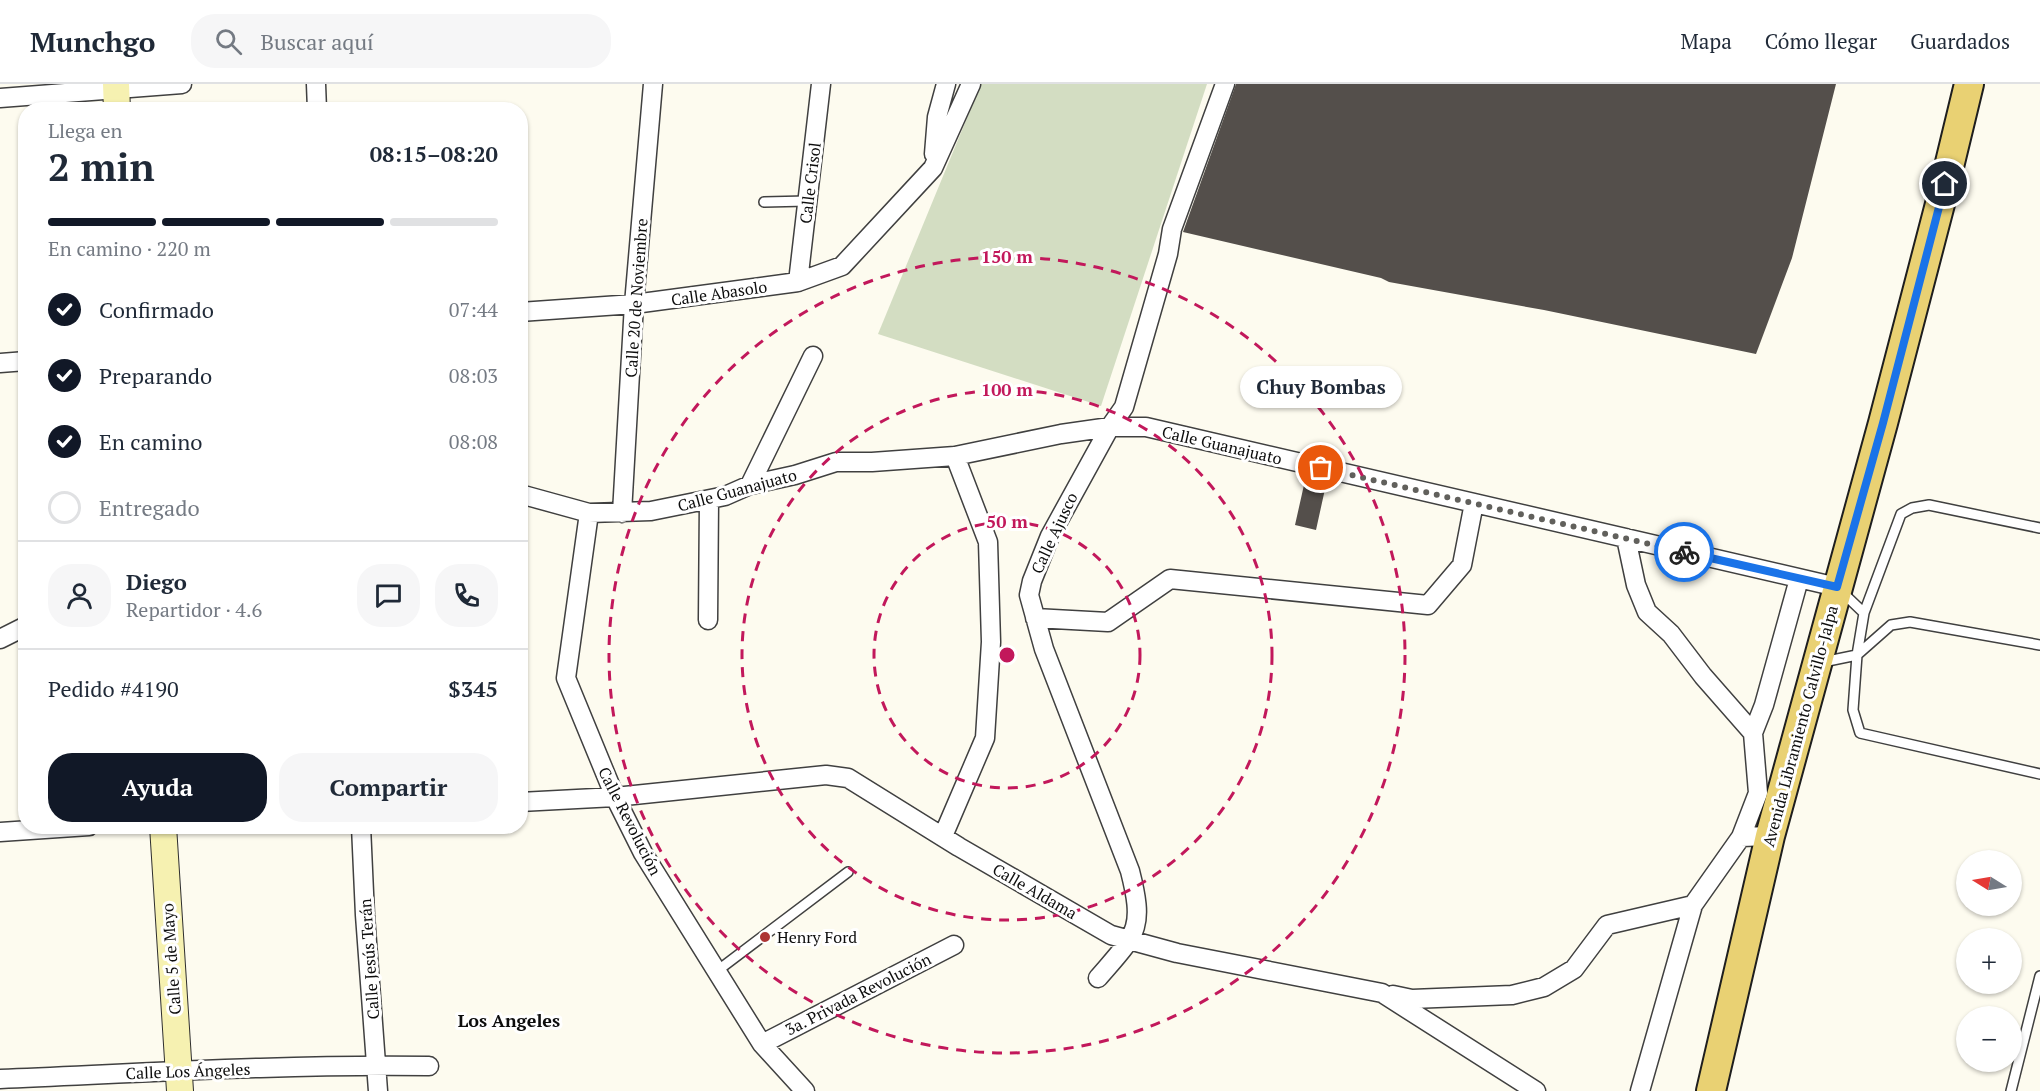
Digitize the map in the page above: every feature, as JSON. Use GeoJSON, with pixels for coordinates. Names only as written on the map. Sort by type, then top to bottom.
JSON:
{"type":"FeatureCollection","features":[{"type":"Feature","properties":{"kind":"main road","name":"Avenida Libramiento Calvillo-Jalpa"},"geometry":{"type":"LineString","coordinates":[[1711,1091],[1770,836],[1934,227],[1969,84]]}},
{"type":"Feature","properties":{"kind":"main road","name":"Calle 5 de Mayo"},"geometry":{"type":"LineString","coordinates":[[164,834],[179,1081]]}},
{"type":"Feature","properties":{"kind":"street"},"geometry":{"type":"LineString","coordinates":[[0,98],[117,95],[182,84]]}},
{"type":"Feature","properties":{"kind":"street"},"geometry":{"type":"LineString","coordinates":[[316,84],[317,102]]}},
{"type":"Feature","properties":{"kind":"street","name":"Calle 20 de Noviembre"},"geometry":{"type":"LineString","coordinates":[[622,513],[634,304],[653,84]]}},
{"type":"Feature","properties":{"kind":"street","name":"Calle Crisol"},"geometry":{"type":"LineString","coordinates":[[798,282],[821,84]]}},
{"type":"Feature","properties":{"kind":"street"},"geometry":{"type":"LineString","coordinates":[[933,168],[937,117],[946,84]]}},
{"type":"Feature","properties":{"kind":"street"},"geometry":{"type":"LineString","coordinates":[[933,168],[971,84]]}},
{"type":"Feature","properties":{"kind":"street","name":"Calle Ajusco"},"geometry":{"type":"LineString","coordinates":[[1098,978],[1130,940],[1137,923],[1137,899],[1130,871],[1044,649],[1029,596],[1032,581],[1050,536],[1110,427],[1124,407],[1168,254],[1172,229],[1224,84]]}},
{"type":"Feature","properties":{"kind":"street","name":"Calle Abasolo"},"geometry":{"type":"LineString","coordinates":[[528,311],[634,304],[798,282],[842,266],[933,168]]}},
{"type":"Feature","properties":{"kind":"street"},"geometry":{"type":"LineString","coordinates":[[750,485],[813,356]]}},
{"type":"Feature","properties":{"kind":"street"},"geometry":{"type":"LineString","coordinates":[[0,363],[18,362]]}},
{"type":"Feature","properties":{"kind":"street","name":"Calle Guanajuato"},"geometry":{"type":"LineString","coordinates":[[528,496],[589,513],[651,511],[725,496],[750,485],[795,475],[836,462],[872,462],[955,456],[1061,434],[1110,427],[1146,427],[1837,587]]}},
{"type":"Feature","properties":{"kind":"street"},"geometry":{"type":"LineString","coordinates":[[943,836],[985,738],[991,642],[988,542],[955,456]]}},
{"type":"Feature","properties":{"kind":"street"},"geometry":{"type":"LineString","coordinates":[[708,620],[709,500]]}},
{"type":"Feature","properties":{"kind":"street"},"geometry":{"type":"LineString","coordinates":[[1035,618],[1108,622],[1170,579],[1428,605],[1462,565],[1474,503]]}},
{"type":"Feature","properties":{"kind":"street","name":"Calle Revolución"},"geometry":{"type":"LineString","coordinates":[[589,513],[566,678],[615,797],[643,853],[762,1044],[806,1091]]}},
{"type":"Feature","properties":{"kind":"street"},"geometry":{"type":"LineString","coordinates":[[1626,538],[1636,585],[1647,612],[1671,634],[1703,676],[1753,733]]}},
{"type":"Feature","properties":{"kind":"street"},"geometry":{"type":"LineString","coordinates":[[1640,1091],[1692,905],[1741,837],[1758,793],[1753,733],[1764,705],[1799,579]]}},
{"type":"Feature","properties":{"kind":"street"},"geometry":{"type":"LineString","coordinates":[[0,639],[18,630]]}},
{"type":"Feature","properties":{"kind":"street","name":"Calle Aldama"},"geometry":{"type":"LineString","coordinates":[[528,802],[615,797],[826,775],[848,778],[959,847],[1111,935],[1177,953],[1382,993],[1536,1091]]}},
{"type":"Feature","properties":{"kind":"street"},"geometry":{"type":"LineString","coordinates":[[0,832],[18,831]]}},
{"type":"Feature","properties":{"kind":"street","name":"Calle Jesús Terán"},"geometry":{"type":"LineString","coordinates":[[361,834],[378,1091]]}},
{"type":"Feature","properties":{"kind":"street"},"geometry":{"type":"LineString","coordinates":[[1741,837],[1770,836]]}},
{"type":"Feature","properties":{"kind":"street"},"geometry":{"type":"LineString","coordinates":[[1382,993],[1412,999],[1479,997],[1512,995],[1544,987],[1574,969],[1607,925],[1692,905]]}},
{"type":"Feature","properties":{"kind":"street","name":"3a. Privada Revolución"},"geometry":{"type":"LineString","coordinates":[[762,1044],[954,945]]}},
{"type":"Feature","properties":{"kind":"street","name":"Calle Los Ángeles"},"geometry":{"type":"LineString","coordinates":[[0,1079],[179,1081],[376,1065],[429,1066]]}},
{"type":"Feature","properties":{"kind":"lane"},"geometry":{"type":"LineString","coordinates":[[764,202],[807,201]]}},
{"type":"Feature","properties":{"kind":"lane"},"geometry":{"type":"LineString","coordinates":[[2040,528],[1929,506],[1912,508],[1901,514],[1864,613],[1857,655],[1853,710],[1860,733],[2040,774]]}},
{"type":"Feature","properties":{"kind":"lane"},"geometry":{"type":"LineString","coordinates":[[1837,587],[1864,613]]}},
{"type":"Feature","properties":{"kind":"lane"},"geometry":{"type":"LineString","coordinates":[[1817,663],[1857,655],[1891,625],[1910,622],[2040,645]]}},
{"type":"Feature","properties":{"kind":"lane"},"geometry":{"type":"LineString","coordinates":[[717,971],[848,872]]}},
{"type":"Feature","properties":{"kind":"lane"},"geometry":{"type":"LineString","coordinates":[[2010,1091],[2040,976]]}},
{"type":"Feature","properties":{"kind":"green space"},"geometry":{"type":"Polygon","coordinates":[[[981,84],[1207,84],[1101,406],[878,334],[981,84]]]}},
{"type":"Feature","properties":{"kind":"building"},"geometry":{"type":"Polygon","coordinates":[[[1236,84],[1836,84],[1792,258],[1756,354],[1544,310],[1389,282],[1381,278],[1183,232],[1236,84]]]}},
{"type":"Feature","properties":{"kind":"building"},"geometry":{"type":"Polygon","coordinates":[[[1306,476],[1327,480],[1316,530],[1295,525],[1306,476]]]}},
{"type":"Feature","properties":{"kind":"way so far"},"geometry":{"type":"LineString","coordinates":[[1321,468],[1684,552]]}},
{"type":"Feature","properties":{"kind":"place","name":"Chuy Bombas"},"geometry":{"type":"Point","coordinates":[1321,468]}},
{"type":"Feature","properties":{"kind":"place","name":"Henry Ford"},"geometry":{"type":"Point","coordinates":[765,937]}},
{"type":"Feature","properties":{"kind":"district","name":"Los Angeles"},"geometry":{"type":"Point","coordinates":[509,1020]}},
{"type":"Feature","properties":{"kind":"route"},"geometry":{"type":"LineString","coordinates":[[1684,552],[1837,587],[1883,423],[1945,184]]}}]}
